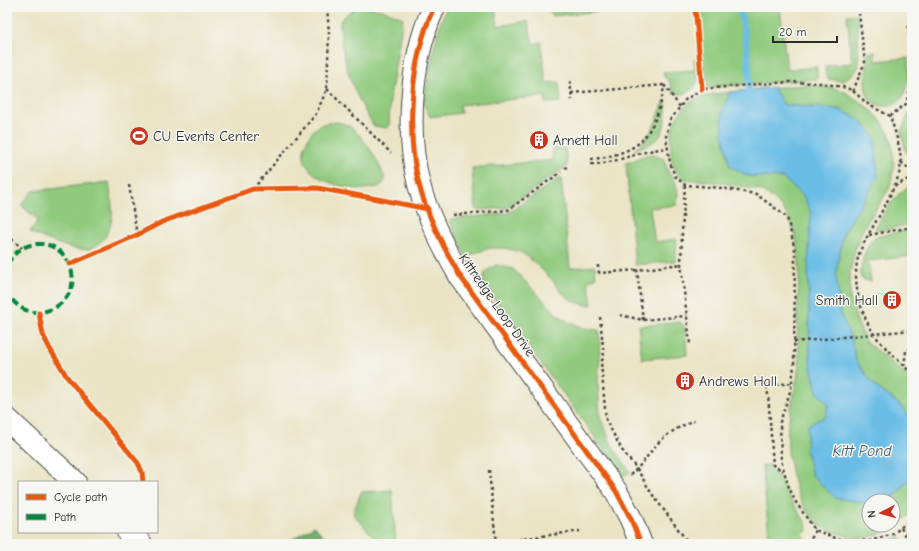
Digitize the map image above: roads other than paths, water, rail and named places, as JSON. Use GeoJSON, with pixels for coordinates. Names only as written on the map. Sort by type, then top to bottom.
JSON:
{"type":"FeatureCollection","features":[{"type":"Feature","properties":{"kind":"street","name":"Kittredge Loop Drive"},"geometry":{"type":"LineString","coordinates":[[434,7],[428,21],[417,63],[411,111],[413,159],[424,201],[448,254],[460,276],[616,491],[632,519],[641,544]]}},
{"type":"Feature","properties":{"kind":"street"},"geometry":{"type":"LineString","coordinates":[[7,419],[74,481]]}},
{"type":"Feature","properties":{"kind":"street"},"geometry":{"type":"LineString","coordinates":[[129,533],[141,544]]}},
{"type":"Feature","properties":{"kind":"water","name":"Kitt Pond"},"geometry":{"type":"Polygon","coordinates":[[[773,87],[784,105],[839,109],[859,119],[875,137],[878,177],[843,234],[836,275],[841,315],[851,338],[856,360],[874,385],[900,405],[912,420],[912,474],[897,493],[861,493],[861,502],[835,498],[812,475],[806,450],[808,425],[826,416],[828,403],[817,392],[810,362],[808,269],[811,213],[804,197],[783,178],[748,176],[730,166],[723,135],[722,112],[730,92],[773,87]]]}},
{"type":"Feature","properties":{"kind":"waterway"},"geometry":{"type":"LineString","coordinates":[[739,7],[747,48],[749,90]]}},
{"type":"Feature","properties":{"kind":"place","name":"CU Events Center"},"geometry":{"type":"Point","coordinates":[139,136]}},
{"type":"Feature","properties":{"kind":"place","name":"Arnett Hall"},"geometry":{"type":"Point","coordinates":[539,140]}},
{"type":"Feature","properties":{"kind":"place","name":"Smith Hall"},"geometry":{"type":"Point","coordinates":[892,300]}},
{"type":"Feature","properties":{"kind":"place","name":"Andrews Hall"},"geometry":{"type":"Point","coordinates":[685,381]}}]}
